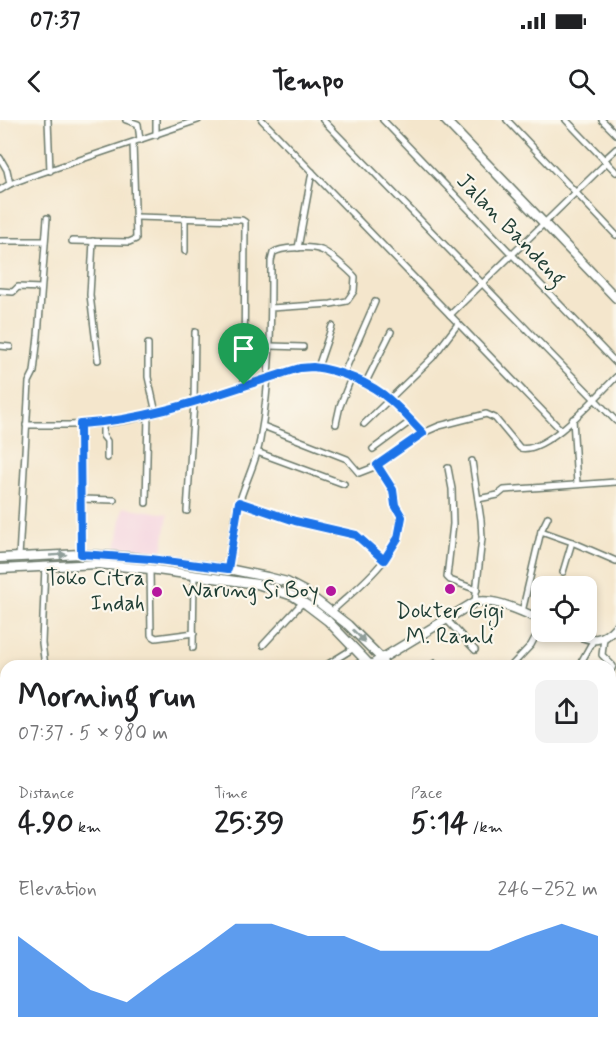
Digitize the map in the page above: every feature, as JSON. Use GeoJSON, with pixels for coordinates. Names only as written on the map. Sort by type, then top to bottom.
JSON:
{"type":"FeatureCollection","features":[{"type":"Feature","properties":{"kind":"street"},"geometry":{"type":"LineString","coordinates":[[48,120],[50,171]]}},
{"type":"Feature","properties":{"kind":"street"},"geometry":{"type":"LineString","coordinates":[[126,120],[138,124],[140,140]]}},
{"type":"Feature","properties":{"kind":"street"},"geometry":{"type":"LineString","coordinates":[[156,120],[156,135]]}},
{"type":"Feature","properties":{"kind":"street"},"geometry":{"type":"LineString","coordinates":[[0,190],[10,184],[198,120]]}},
{"type":"Feature","properties":{"kind":"street"},"geometry":{"type":"LineString","coordinates":[[262,120],[561,430]]}},
{"type":"Feature","properties":{"kind":"street"},"geometry":{"type":"LineString","coordinates":[[323,120],[616,421]]}},
{"type":"Feature","properties":{"kind":"street","name":"Jalan Bandeng"},"geometry":{"type":"LineString","coordinates":[[383,120],[616,363]]}},
{"type":"Feature","properties":{"kind":"street"},"geometry":{"type":"LineString","coordinates":[[445,120],[616,298]]}},
{"type":"Feature","properties":{"kind":"street"},"geometry":{"type":"LineString","coordinates":[[507,120],[616,235]]}},
{"type":"Feature","properties":{"kind":"street"},"geometry":{"type":"LineString","coordinates":[[566,120],[616,172]]}},
{"type":"Feature","properties":{"kind":"street"},"geometry":{"type":"LineString","coordinates":[[602,120],[616,134]]}},
{"type":"Feature","properties":{"kind":"street"},"geometry":{"type":"LineString","coordinates":[[72,241],[135,241],[133,143]]}},
{"type":"Feature","properties":{"kind":"street"},"geometry":{"type":"LineString","coordinates":[[450,315],[616,149]]}},
{"type":"Feature","properties":{"kind":"street"},"geometry":{"type":"LineString","coordinates":[[0,158],[7,170],[10,184]]}},
{"type":"Feature","properties":{"kind":"street"},"geometry":{"type":"LineString","coordinates":[[298,248],[312,172]]}},
{"type":"Feature","properties":{"kind":"street"},"geometry":{"type":"LineString","coordinates":[[136,217],[242,220],[246,223],[244,385]]}},
{"type":"Feature","properties":{"kind":"street"},"geometry":{"type":"LineString","coordinates":[[185,218],[185,251]]}},
{"type":"Feature","properties":{"kind":"street"},"geometry":{"type":"LineString","coordinates":[[19,557],[29,382],[34,372],[38,336],[47,219]]}},
{"type":"Feature","properties":{"kind":"street"},"geometry":{"type":"LineString","coordinates":[[0,241],[44,240]]}},
{"type":"Feature","properties":{"kind":"street"},"geometry":{"type":"LineString","coordinates":[[93,242],[90,295],[98,360]]}},
{"type":"Feature","properties":{"kind":"street"},"geometry":{"type":"LineString","coordinates":[[228,569],[239,502],[257,452],[263,426],[271,346],[271,308],[273,253],[279,249],[298,248],[325,251],[355,277],[352,296],[347,301],[271,308]]}},
{"type":"Feature","properties":{"kind":"street"},"geometry":{"type":"LineString","coordinates":[[0,291],[14,292],[18,287],[41,288]]}},
{"type":"Feature","properties":{"kind":"street"},"geometry":{"type":"LineString","coordinates":[[344,375],[375,302]]}},
{"type":"Feature","properties":{"kind":"street"},"geometry":{"type":"LineString","coordinates":[[364,424],[432,358],[458,324]]}},
{"type":"Feature","properties":{"kind":"street"},"geometry":{"type":"LineString","coordinates":[[318,367],[332,326]]}},
{"type":"Feature","properties":{"kind":"street"},"geometry":{"type":"LineString","coordinates":[[187,511],[194,402],[195,332]]}},
{"type":"Feature","properties":{"kind":"street"},"geometry":{"type":"LineString","coordinates":[[365,384],[391,332]]}},
{"type":"Feature","properties":{"kind":"street"},"geometry":{"type":"LineString","coordinates":[[148,344],[148,377],[156,413]]}},
{"type":"Feature","properties":{"kind":"street"},"geometry":{"type":"LineString","coordinates":[[0,346],[10,347]]}},
{"type":"Feature","properties":{"kind":"street"},"geometry":{"type":"LineString","coordinates":[[271,346],[303,346]]}},
{"type":"Feature","properties":{"kind":"street"},"geometry":{"type":"LineString","coordinates":[[26,425],[103,423],[148,415],[300,368],[318,367],[365,384],[389,398],[423,433]]}},
{"type":"Feature","properties":{"kind":"street"},"geometry":{"type":"LineString","coordinates":[[263,426],[347,459],[359,473],[377,466],[423,433],[439,426],[489,414],[518,446],[526,450],[546,442],[561,430],[616,377]]}},
{"type":"Feature","properties":{"kind":"street"},"geometry":{"type":"LineString","coordinates":[[336,424],[351,378]]}},
{"type":"Feature","properties":{"kind":"street"},"geometry":{"type":"LineString","coordinates":[[146,503],[148,415]]}},
{"type":"Feature","properties":{"kind":"street"},"geometry":{"type":"LineString","coordinates":[[573,419],[577,484]]}},
{"type":"Feature","properties":{"kind":"street"},"geometry":{"type":"LineString","coordinates":[[373,449],[411,421]]}},
{"type":"Feature","properties":{"kind":"street"},"geometry":{"type":"LineString","coordinates":[[103,423],[103,436],[107,441],[107,458]]}},
{"type":"Feature","properties":{"kind":"street"},"geometry":{"type":"LineString","coordinates":[[80,424],[81,554]]}},
{"type":"Feature","properties":{"kind":"street"},"geometry":{"type":"LineString","coordinates":[[257,452],[344,483]]}},
{"type":"Feature","properties":{"kind":"street"},"geometry":{"type":"LineString","coordinates":[[472,462],[482,538],[476,602]]}},
{"type":"Feature","properties":{"kind":"street"},"geometry":{"type":"LineString","coordinates":[[332,611],[384,560],[400,531],[402,515],[395,505],[393,490],[377,466]]}},
{"type":"Feature","properties":{"kind":"street"},"geometry":{"type":"LineString","coordinates":[[448,468],[452,489],[453,524],[447,577],[477,590]]}},
{"type":"Feature","properties":{"kind":"street"},"geometry":{"type":"LineString","coordinates":[[478,499],[498,495],[504,490],[616,482]]}},
{"type":"Feature","properties":{"kind":"street"},"geometry":{"type":"LineString","coordinates":[[81,499],[114,500]]}},
{"type":"Feature","properties":{"kind":"street"},"geometry":{"type":"LineString","coordinates":[[239,502],[295,521],[356,535],[384,560]]}},
{"type":"Feature","properties":{"kind":"street"},"geometry":{"type":"LineString","coordinates":[[522,612],[541,531],[548,517]]}},
{"type":"Feature","properties":{"kind":"street"},"geometry":{"type":"LineString","coordinates":[[541,531],[616,561]]}},
{"type":"Feature","properties":{"kind":"street"},"geometry":{"type":"LineString","coordinates":[[563,572],[572,542]]}},
{"type":"Feature","properties":{"kind":"street"},"geometry":{"type":"LineString","coordinates":[[0,558],[81,554],[151,559],[228,569],[287,582],[332,611],[381,660]]}},
{"type":"Feature","properties":{"kind":"street"},"geometry":{"type":"LineString","coordinates":[[151,559],[151,635],[156,638],[194,633]]}},
{"type":"Feature","properties":{"kind":"street"},"geometry":{"type":"LineString","coordinates":[[0,569],[97,564],[257,584],[277,589],[303,602],[328,621],[366,660]]}},
{"type":"Feature","properties":{"kind":"street"},"geometry":{"type":"LineString","coordinates":[[44,660],[42,633],[45,566]]}},
{"type":"Feature","properties":{"kind":"street"},"geometry":{"type":"LineString","coordinates":[[193,648],[194,575]]}},
{"type":"Feature","properties":{"kind":"street"},"geometry":{"type":"LineString","coordinates":[[263,645],[303,602]]}},
{"type":"Feature","properties":{"kind":"street"},"geometry":{"type":"LineString","coordinates":[[386,660],[446,619],[476,602],[494,603],[531,616]]}},
{"type":"Feature","properties":{"kind":"street"},"geometry":{"type":"LineString","coordinates":[[446,619],[475,650]]}},
{"type":"Feature","properties":{"kind":"street"},"geometry":{"type":"LineString","coordinates":[[597,639],[604,638],[616,627]]}},
{"type":"Feature","properties":{"kind":"street"},"geometry":{"type":"LineString","coordinates":[[604,638],[602,655],[607,660]]}},
{"type":"Feature","properties":{"kind":"street"},"geometry":{"type":"LineString","coordinates":[[517,660],[532,642]]}},
{"type":"Feature","properties":{"kind":"street"},"geometry":{"type":"LineString","coordinates":[[582,660],[592,642]]}},
{"type":"Feature","properties":{"kind":"street"},"geometry":{"type":"LineString","coordinates":[[334,660],[354,647]]}},
{"type":"Feature","properties":{"kind":"shaded area"},"geometry":{"type":"Polygon","coordinates":[[[123,507],[168,514],[162,553],[116,549],[123,507]]]}},
{"type":"Feature","properties":{"kind":"place","name":"Dokter Gigi M. Ramli"},"geometry":{"type":"Point","coordinates":[450,589]}},
{"type":"Feature","properties":{"kind":"place","name":"Warung Si Boy"},"geometry":{"type":"Point","coordinates":[331,591]}},
{"type":"Feature","properties":{"kind":"place","name":"Toko Citra Indah"},"geometry":{"type":"Point","coordinates":[157,592]}},
{"type":"Feature","properties":{"kind":"route"},"geometry":{"type":"LineString","coordinates":[[300,368],[323,368],[365,384],[389,398],[423,433],[377,465],[393,490],[395,505],[402,517],[398,538],[384,560],[356,535],[295,521],[239,502],[228,569],[151,559],[81,554],[80,424],[128,420],[194,402],[244,385],[300,368]]}}]}
